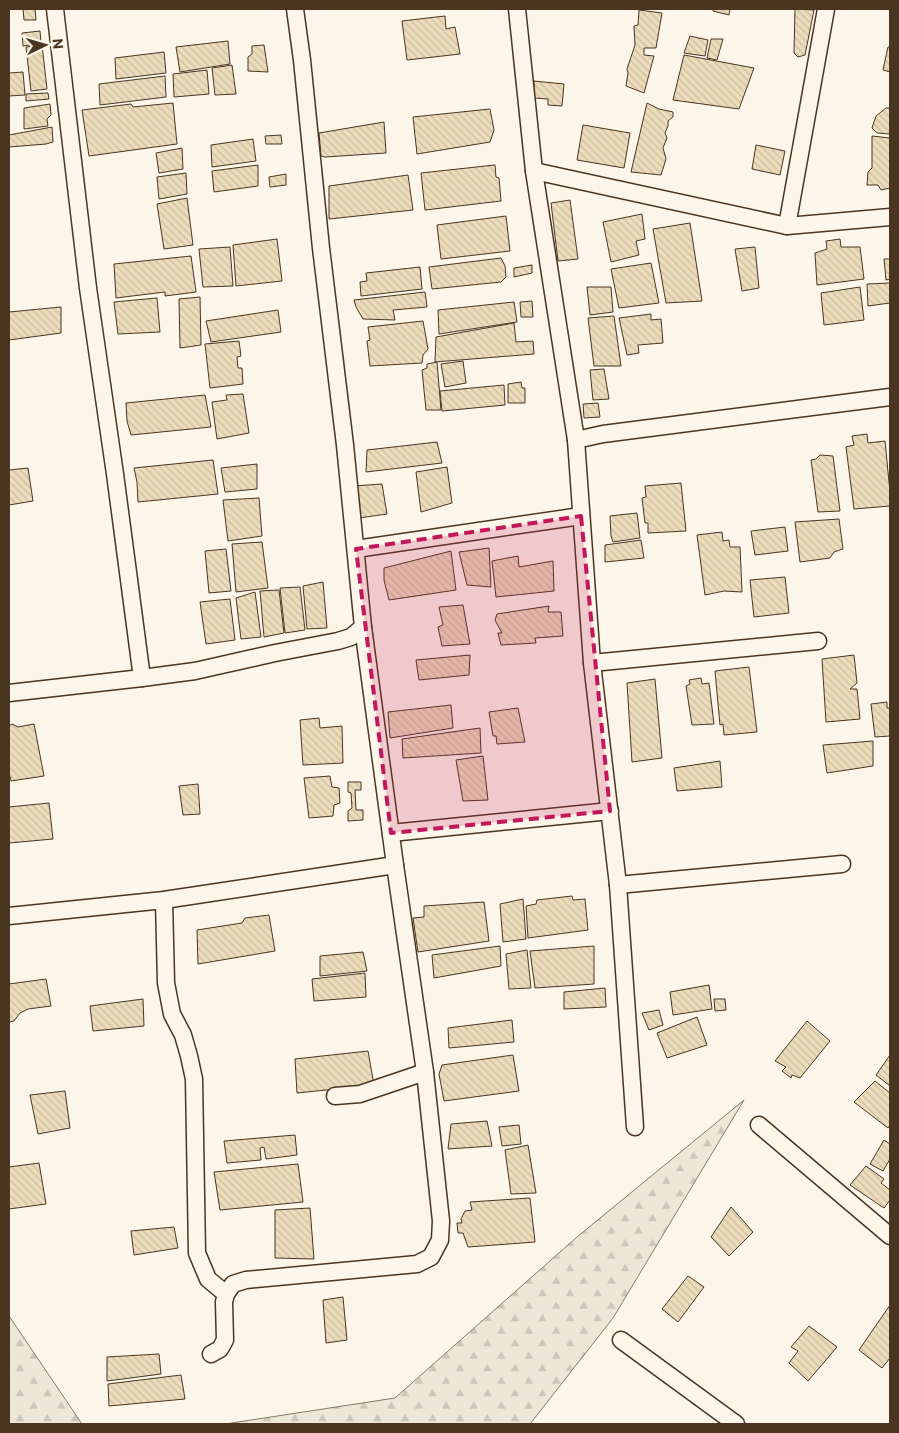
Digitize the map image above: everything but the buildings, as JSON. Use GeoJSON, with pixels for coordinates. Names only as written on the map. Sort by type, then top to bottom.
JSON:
{"type":"FeatureCollection","features":[{"type":"Feature","properties":{"kind":"street"},"geometry":{"type":"LineString","coordinates":[[55,9],[87,278],[142,678]]}},
{"type":"Feature","properties":{"kind":"street"},"geometry":{"type":"LineString","coordinates":[[211,1354],[220,1349],[225,1340],[224,1302],[226,1294],[233,1284],[246,1280],[417,1264],[431,1257],[440,1240],[441,1221],[425,1072],[363,626],[345,445],[295,9]]}},
{"type":"Feature","properties":{"kind":"street"},"geometry":{"type":"LineString","coordinates":[[518,9],[534,171],[576,440],[592,663],[618,885],[634,1127]]}},
{"type":"Feature","properties":{"kind":"street"},"geometry":{"type":"LineString","coordinates":[[787,226],[826,9]]}},
{"type":"Feature","properties":{"kind":"street"},"geometry":{"type":"LineString","coordinates":[[534,171],[787,226],[890,217]]}},
{"type":"Feature","properties":{"kind":"street"},"geometry":{"type":"LineString","coordinates":[[576,440],[611,433],[890,397]]}},
{"type":"Feature","properties":{"kind":"street"},"geometry":{"type":"LineString","coordinates":[[356,549],[581,516]]}},
{"type":"Feature","properties":{"kind":"street"},"geometry":{"type":"LineString","coordinates":[[9,692],[195,671],[338,641],[351,637],[363,626]]}},
{"type":"Feature","properties":{"kind":"street"},"geometry":{"type":"LineString","coordinates":[[592,663],[818,640]]}},
{"type":"Feature","properties":{"kind":"street"},"geometry":{"type":"LineString","coordinates":[[391,833],[610,811]]}},
{"type":"Feature","properties":{"kind":"street"},"geometry":{"type":"LineString","coordinates":[[618,885],[842,864]]}},
{"type":"Feature","properties":{"kind":"street"},"geometry":{"type":"LineString","coordinates":[[9,916],[164,900],[395,865]]}},
{"type":"Feature","properties":{"kind":"street"},"geometry":{"type":"LineString","coordinates":[[164,900],[168,991],[172,1014],[183,1035],[194,1079],[197,1252],[208,1279],[226,1294]]}},
{"type":"Feature","properties":{"kind":"street"},"geometry":{"type":"LineString","coordinates":[[335,1096],[360,1094],[425,1072]]}},
{"type":"Feature","properties":{"kind":"street"},"geometry":{"type":"LineString","coordinates":[[759,1126],[890,1236]]}},
{"type":"Feature","properties":{"kind":"street"},"geometry":{"type":"LineString","coordinates":[[621,1340],[736,1424]]}},
{"type":"Feature","properties":{"kind":"highlighted area"},"geometry":{"type":"Polygon","coordinates":[[[581,516],[610,811],[391,833],[356,549],[581,516]]]}},
{"type":"Feature","properties":{"kind":"green space"},"geometry":{"type":"Polygon","coordinates":[[[744,1100],[613,1318],[530,1424],[225,1424],[395,1398],[577,1237],[744,1100]]]}},
{"type":"Feature","properties":{"kind":"green space"},"geometry":{"type":"Polygon","coordinates":[[[9,1316],[82,1424],[9,1424],[9,1316]]]}}]}
